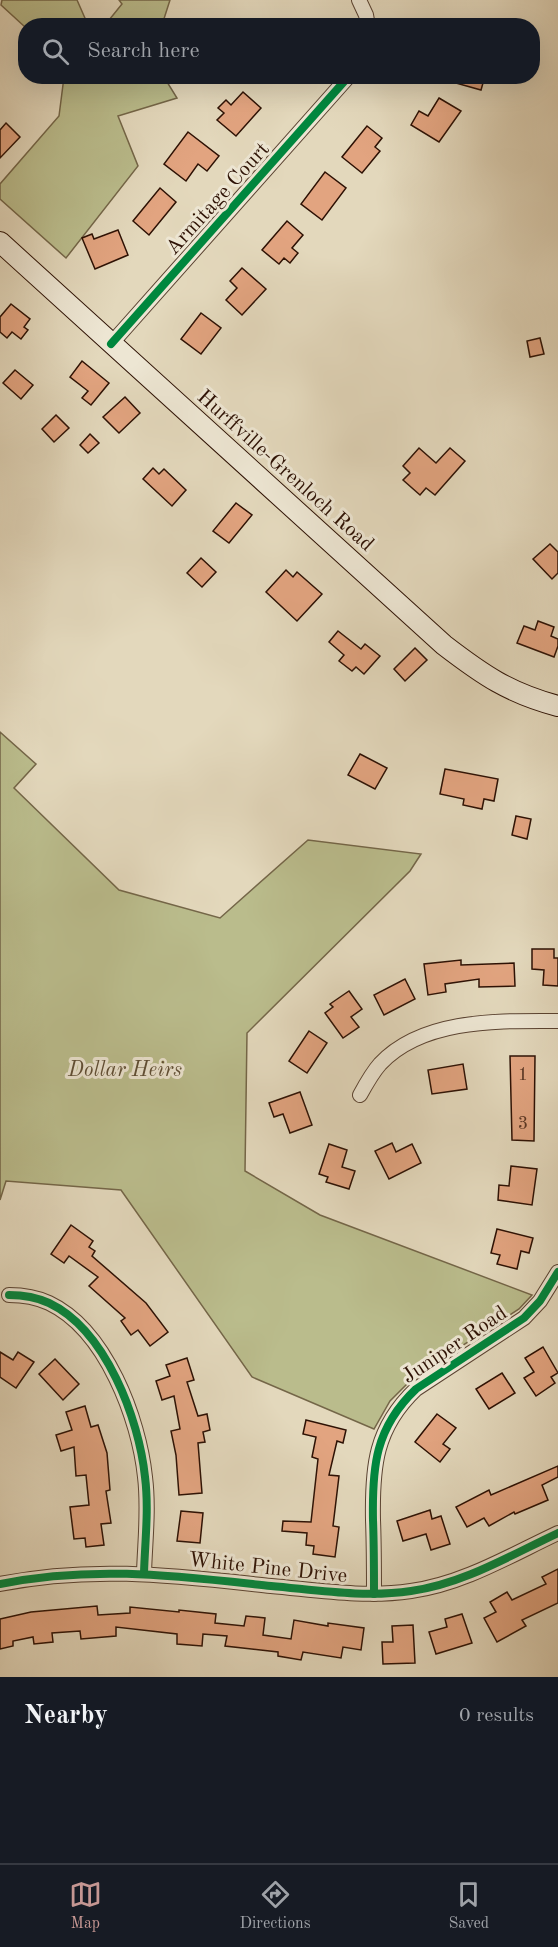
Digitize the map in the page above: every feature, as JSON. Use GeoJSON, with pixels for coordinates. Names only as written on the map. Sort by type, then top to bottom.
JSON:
{"type":"FeatureCollection","features":[{"type":"Feature","properties":{"kind":"main road","name":"Hurffville-Grenloch Road"},"geometry":{"type":"LineString","coordinates":[[0,242],[444,645],[480,672],[508,689],[531,699],[558,706]]}},
{"type":"Feature","properties":{"kind":"street"},"geometry":{"type":"LineString","coordinates":[[359,0],[367,18]]}},
{"type":"Feature","properties":{"kind":"street","name":"Armitage Court"},"geometry":{"type":"LineString","coordinates":[[111,344],[342,84]]}},
{"type":"Feature","properties":{"kind":"street"},"geometry":{"type":"LineString","coordinates":[[360,1095],[370,1077],[390,1055],[412,1041],[427,1035],[456,1027],[489,1022],[558,1021]]}},
{"type":"Feature","properties":{"kind":"street","name":"Juniper Road"},"geometry":{"type":"LineString","coordinates":[[374,1594],[372,1481],[377,1453],[387,1426],[404,1400],[416,1389],[524,1318],[540,1302],[558,1272]]}},
{"type":"Feature","properties":{"kind":"street"},"geometry":{"type":"LineString","coordinates":[[9,1294],[23,1295],[50,1303],[73,1320],[103,1356],[121,1389],[137,1433],[145,1476],[144,1573]]}},
{"type":"Feature","properties":{"kind":"street","name":"White Pine Drive"},"geometry":{"type":"LineString","coordinates":[[0,1584],[74,1574],[144,1573],[342,1593],[374,1594],[412,1591],[459,1579],[558,1533]]}},
{"type":"Feature","properties":{"kind":"green space"},"geometry":{"type":"Polygon","coordinates":[[[2,0],[77,0],[85,18],[18,18],[18,21],[1,5],[2,0]]]}},
{"type":"Feature","properties":{"kind":"green space"},"geometry":{"type":"Polygon","coordinates":[[[119,0],[170,0],[164,18],[111,18],[122,4],[119,0]]]}},
{"type":"Feature","properties":{"kind":"green space"},"geometry":{"type":"Polygon","coordinates":[[[63,84],[168,84],[177,98],[118,116],[138,166],[66,258],[0,199],[0,184],[59,116],[63,84]]]}},
{"type":"Feature","properties":{"kind":"green space","name":"Dollar Heirs"},"geometry":{"type":"Polygon","coordinates":[[[0,732],[36,764],[14,788],[119,890],[220,918],[308,840],[421,854],[410,871],[247,1033],[245,1171],[320,1215],[532,1295],[519,1309],[415,1376],[390,1401],[374,1429],[252,1377],[121,1190],[6,1181],[0,1200],[0,732]]]}},
{"type":"Feature","properties":{"kind":"building"},"geometry":{"type":"Polygon","coordinates":[[[459,84],[483,84],[481,90],[459,84]]]}},
{"type":"Feature","properties":{"kind":"building"},"geometry":{"type":"Polygon","coordinates":[[[243,92],[261,108],[236,136],[217,120],[224,113],[218,108],[226,100],[231,105],[243,92]]]}},
{"type":"Feature","properties":{"kind":"building"},"geometry":{"type":"Polygon","coordinates":[[[439,98],[461,111],[439,142],[411,125],[419,111],[428,116],[439,98]]]}},
{"type":"Feature","properties":{"kind":"building"},"geometry":{"type":"Polygon","coordinates":[[[6,123],[20,137],[0,158],[0,130],[6,123]]]}},
{"type":"Feature","properties":{"kind":"building"},"geometry":{"type":"Polygon","coordinates":[[[367,126],[382,138],[375,147],[380,151],[362,173],[342,157],[367,126]]]}},
{"type":"Feature","properties":{"kind":"building"},"geometry":{"type":"Polygon","coordinates":[[[188,132],[219,156],[207,171],[198,164],[186,181],[164,164],[188,132]]]}},
{"type":"Feature","properties":{"kind":"building"},"geometry":{"type":"Polygon","coordinates":[[[325,172],[346,188],[322,220],[301,204],[325,172]]]}},
{"type":"Feature","properties":{"kind":"building"},"geometry":{"type":"Polygon","coordinates":[[[160,188],[176,202],[149,235],[133,221],[160,188]]]}},
{"type":"Feature","properties":{"kind":"building"},"geometry":{"type":"Polygon","coordinates":[[[287,221],[303,235],[292,248],[298,253],[290,263],[284,258],[279,264],[262,250],[287,221]]]}},
{"type":"Feature","properties":{"kind":"building"},"geometry":{"type":"Polygon","coordinates":[[[118,230],[128,255],[95,269],[82,238],[92,234],[94,239],[118,230]]]}},
{"type":"Feature","properties":{"kind":"building"},"geometry":{"type":"Polygon","coordinates":[[[242,268],[266,289],[242,315],[226,300],[237,288],[230,281],[242,268]]]}},
{"type":"Feature","properties":{"kind":"building"},"geometry":{"type":"Polygon","coordinates":[[[11,304],[30,319],[24,327],[28,330],[21,339],[12,332],[7,338],[0,332],[0,317],[11,304]]]}},
{"type":"Feature","properties":{"kind":"building"},"geometry":{"type":"Polygon","coordinates":[[[201,313],[221,328],[201,354],[181,339],[201,313]]]}},
{"type":"Feature","properties":{"kind":"building"},"geometry":{"type":"Polygon","coordinates":[[[540,338],[544,354],[530,357],[527,341],[540,338]]]}},
{"type":"Feature","properties":{"kind":"building"},"geometry":{"type":"Polygon","coordinates":[[[82,361],[109,383],[91,405],[82,398],[88,391],[70,377],[82,361]]]}},
{"type":"Feature","properties":{"kind":"building"},"geometry":{"type":"Polygon","coordinates":[[[15,370],[33,385],[21,399],[3,383],[15,370]]]}},
{"type":"Feature","properties":{"kind":"building"},"geometry":{"type":"Polygon","coordinates":[[[125,397],[140,413],[119,433],[103,417],[125,397]]]}},
{"type":"Feature","properties":{"kind":"building"},"geometry":{"type":"Polygon","coordinates":[[[56,415],[69,428],[54,442],[42,429],[56,415]]]}},
{"type":"Feature","properties":{"kind":"building"},"geometry":{"type":"Polygon","coordinates":[[[90,434],[99,443],[88,453],[80,445],[90,434]]]}},
{"type":"Feature","properties":{"kind":"building"},"geometry":{"type":"Polygon","coordinates":[[[419,448],[436,463],[450,448],[465,461],[435,495],[426,488],[420,495],[403,480],[410,473],[403,466],[419,448]]]}},
{"type":"Feature","properties":{"kind":"building"},"geometry":{"type":"Polygon","coordinates":[[[153,468],[159,474],[164,469],[186,490],[172,506],[143,479],[153,468]]]}},
{"type":"Feature","properties":{"kind":"building"},"geometry":{"type":"Polygon","coordinates":[[[236,503],[252,515],[229,543],[213,531],[236,503]]]}},
{"type":"Feature","properties":{"kind":"building"},"geometry":{"type":"Polygon","coordinates":[[[550,544],[558,552],[558,573],[552,579],[533,559],[550,544]]]}},
{"type":"Feature","properties":{"kind":"building"},"geometry":{"type":"Polygon","coordinates":[[[201,558],[216,572],[202,587],[187,573],[201,558]]]}},
{"type":"Feature","properties":{"kind":"building"},"geometry":{"type":"Polygon","coordinates":[[[286,570],[293,577],[297,572],[322,594],[297,621],[266,592],[286,570]]]}},
{"type":"Feature","properties":{"kind":"building"},"geometry":{"type":"Polygon","coordinates":[[[538,621],[554,627],[551,636],[558,639],[558,646],[554,657],[517,643],[524,626],[535,630],[538,621]]]}},
{"type":"Feature","properties":{"kind":"building"},"geometry":{"type":"Polygon","coordinates":[[[338,631],[361,649],[365,644],[380,656],[364,674],[356,667],[352,671],[339,661],[344,655],[329,642],[338,631]]]}},
{"type":"Feature","properties":{"kind":"building"},"geometry":{"type":"Polygon","coordinates":[[[415,648],[427,660],[405,681],[394,669],[415,648]]]}},
{"type":"Feature","properties":{"kind":"building"},"geometry":{"type":"Polygon","coordinates":[[[360,754],[387,768],[375,789],[348,775],[360,754]]]}},
{"type":"Feature","properties":{"kind":"building"},"geometry":{"type":"Polygon","coordinates":[[[445,769],[498,779],[494,801],[484,799],[482,809],[463,805],[464,799],[440,794],[445,769]]]}},
{"type":"Feature","properties":{"kind":"building"},"geometry":{"type":"Polygon","coordinates":[[[516,816],[531,819],[527,839],[512,835],[516,816]]]}},
{"type":"Feature","properties":{"kind":"building"},"geometry":{"type":"Polygon","coordinates":[[[532,949],[554,949],[554,958],[558,958],[558,986],[543,985],[544,970],[532,969],[532,949]]]}},
{"type":"Feature","properties":{"kind":"building"},"geometry":{"type":"Polygon","coordinates":[[[461,960],[461,965],[514,963],[515,986],[479,987],[479,979],[445,984],[446,992],[428,995],[424,964],[461,960]]]}},
{"type":"Feature","properties":{"kind":"building"},"geometry":{"type":"Polygon","coordinates":[[[405,979],[415,999],[384,1015],[374,995],[405,979]]]}},
{"type":"Feature","properties":{"kind":"building"},"geometry":{"type":"Polygon","coordinates":[[[349,991],[362,1009],[351,1017],[359,1027],[343,1038],[325,1013],[333,1007],[330,1004],[349,991]]]}},
{"type":"Feature","properties":{"kind":"building"},"geometry":{"type":"Polygon","coordinates":[[[309,1031],[327,1043],[307,1073],[289,1061],[309,1031]]]}},
{"type":"Feature","properties":{"kind":"building"},"geometry":{"type":"Polygon","coordinates":[[[510,1056],[535,1056],[534,1141],[512,1140],[510,1056]]]}},
{"type":"Feature","properties":{"kind":"building"},"geometry":{"type":"Polygon","coordinates":[[[463,1064],[467,1089],[432,1094],[428,1070],[463,1064]]]}},
{"type":"Feature","properties":{"kind":"building"},"geometry":{"type":"Polygon","coordinates":[[[300,1092],[312,1125],[290,1133],[283,1114],[274,1117],[269,1103],[300,1092]]]}},
{"type":"Feature","properties":{"kind":"building"},"geometry":{"type":"Polygon","coordinates":[[[392,1143],[396,1152],[412,1144],[421,1163],[389,1179],[375,1151],[392,1143]]]}},
{"type":"Feature","properties":{"kind":"building"},"geometry":{"type":"Polygon","coordinates":[[[329,1144],[347,1150],[342,1167],[355,1171],[349,1189],[326,1182],[328,1177],[319,1174],[329,1144]]]}},
{"type":"Feature","properties":{"kind":"building"},"geometry":{"type":"Polygon","coordinates":[[[511,1166],[537,1169],[532,1205],[498,1200],[499,1185],[509,1186],[511,1166]]]}},
{"type":"Feature","properties":{"kind":"building"},"geometry":{"type":"Polygon","coordinates":[[[71,1225],[93,1241],[89,1247],[95,1251],[92,1256],[146,1303],[168,1332],[150,1346],[138,1330],[131,1335],[121,1321],[125,1318],[89,1286],[98,1277],[69,1256],[64,1263],[51,1254],[71,1225]]]}},
{"type":"Feature","properties":{"kind":"building"},"geometry":{"type":"Polygon","coordinates":[[[497,1229],[533,1238],[529,1253],[521,1251],[517,1269],[497,1264],[500,1255],[491,1253],[497,1229]]]}},
{"type":"Feature","properties":{"kind":"building"},"geometry":{"type":"Polygon","coordinates":[[[543,1347],[558,1373],[551,1377],[555,1383],[536,1396],[524,1378],[534,1372],[525,1358],[543,1347]]]}},
{"type":"Feature","properties":{"kind":"building"},"geometry":{"type":"Polygon","coordinates":[[[0,1352],[13,1360],[18,1352],[34,1362],[16,1388],[0,1377],[0,1352]]]}},
{"type":"Feature","properties":{"kind":"building"},"geometry":{"type":"Polygon","coordinates":[[[187,1358],[194,1380],[187,1382],[198,1416],[207,1414],[210,1430],[203,1432],[205,1442],[198,1443],[202,1493],[179,1495],[176,1455],[171,1431],[180,1429],[174,1396],[162,1400],[156,1381],[170,1376],[166,1365],[187,1358]]]}},
{"type":"Feature","properties":{"kind":"building"},"geometry":{"type":"Polygon","coordinates":[[[55,1359],[79,1384],[63,1400],[39,1374],[55,1359]]]}},
{"type":"Feature","properties":{"kind":"building"},"geometry":{"type":"Polygon","coordinates":[[[502,1373],[515,1393],[489,1409],[476,1389],[502,1373]]]}},
{"type":"Feature","properties":{"kind":"building"},"geometry":{"type":"Polygon","coordinates":[[[85,1406],[91,1427],[98,1425],[107,1453],[110,1490],[106,1491],[111,1523],[101,1524],[104,1545],[86,1547],[85,1538],[74,1539],[70,1507],[89,1505],[86,1475],[76,1476],[74,1447],[61,1451],[56,1435],[72,1430],[66,1412],[85,1406]]]}},
{"type":"Feature","properties":{"kind":"building"},"geometry":{"type":"Polygon","coordinates":[[[437,1414],[456,1428],[443,1444],[450,1449],[440,1462],[415,1442],[437,1414]]]}},
{"type":"Feature","properties":{"kind":"building"},"geometry":{"type":"Polygon","coordinates":[[[306,1420],[346,1430],[343,1443],[337,1441],[329,1475],[339,1476],[333,1526],[339,1527],[335,1557],[313,1554],[314,1546],[306,1545],[307,1533],[282,1531],[283,1521],[311,1522],[318,1459],[312,1457],[316,1437],[303,1434],[306,1420]]]}},
{"type":"Feature","properties":{"kind":"building"},"geometry":{"type":"Polygon","coordinates":[[[558,1466],[558,1477],[542,1485],[548,1500],[515,1514],[514,1512],[489,1526],[484,1518],[467,1527],[456,1507],[489,1490],[491,1495],[558,1466]]]}},
{"type":"Feature","properties":{"kind":"building"},"geometry":{"type":"Polygon","coordinates":[[[430,1510],[432,1519],[441,1516],[450,1544],[431,1550],[426,1534],[403,1541],[397,1521],[430,1510]]]}},
{"type":"Feature","properties":{"kind":"building"},"geometry":{"type":"Polygon","coordinates":[[[181,1511],[203,1513],[200,1543],[177,1541],[181,1511]]]}},
{"type":"Feature","properties":{"kind":"building"},"geometry":{"type":"Polygon","coordinates":[[[558,1569],[558,1603],[522,1620],[526,1626],[497,1642],[484,1618],[496,1612],[490,1602],[507,1592],[512,1600],[546,1584],[542,1577],[558,1569]]]}},
{"type":"Feature","properties":{"kind":"building"},"geometry":{"type":"Polygon","coordinates":[[[97,1606],[98,1615],[130,1613],[130,1607],[179,1612],[179,1610],[216,1614],[215,1623],[244,1626],[246,1616],[265,1618],[263,1635],[291,1639],[294,1620],[328,1626],[328,1623],[364,1628],[361,1650],[343,1647],[341,1658],[303,1652],[301,1660],[278,1656],[278,1652],[225,1646],[227,1636],[203,1634],[202,1646],[177,1644],[177,1634],[116,1627],[116,1636],[81,1639],[80,1631],[52,1633],[53,1642],[34,1644],[33,1637],[13,1641],[13,1646],[0,1649],[0,1619],[31,1612],[97,1606]]]}},
{"type":"Feature","properties":{"kind":"building"},"geometry":{"type":"Polygon","coordinates":[[[462,1614],[472,1643],[436,1654],[429,1632],[447,1627],[445,1619],[462,1614]]]}},
{"type":"Feature","properties":{"kind":"building"},"geometry":{"type":"Polygon","coordinates":[[[413,1625],[415,1663],[383,1664],[382,1642],[393,1642],[392,1626],[413,1625]]]}},
{"type":"Feature","properties":{"kind":"cycle path"},"geometry":{"type":"LineString","coordinates":[[111,344],[342,84]]}},
{"type":"Feature","properties":{"kind":"cycle path"},"geometry":{"type":"LineString","coordinates":[[374,1594],[375,1466],[384,1434],[392,1418],[416,1389],[524,1318],[540,1301],[558,1272]]}},
{"type":"Feature","properties":{"kind":"cycle path"},"geometry":{"type":"LineString","coordinates":[[9,1295],[39,1299],[69,1316],[87,1333],[116,1378],[135,1429],[145,1477],[147,1513],[144,1573]]}},
{"type":"Feature","properties":{"kind":"cycle path"},"geometry":{"type":"LineString","coordinates":[[0,1584],[69,1575],[136,1574],[341,1593],[393,1593],[449,1582],[505,1559],[558,1533]]}}]}
